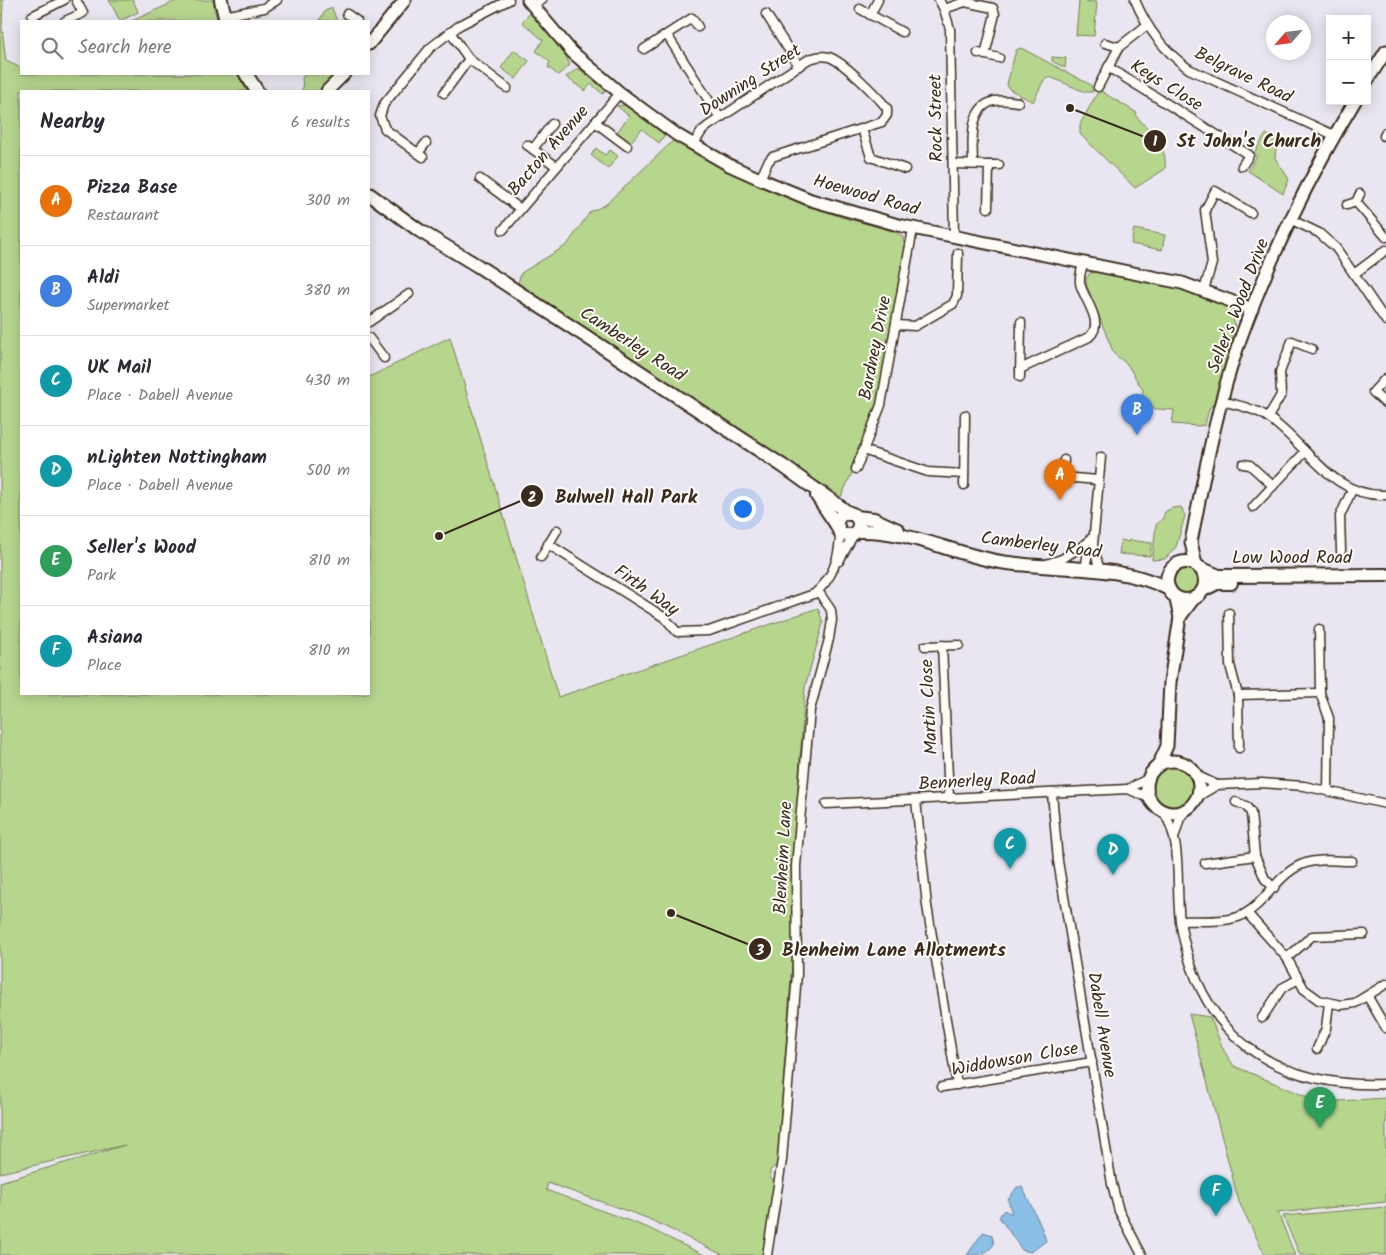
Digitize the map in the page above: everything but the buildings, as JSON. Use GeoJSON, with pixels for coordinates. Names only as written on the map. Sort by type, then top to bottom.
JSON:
{"type":"FeatureCollection","features":[{"type":"Feature","properties":{"kind":"main road"},"geometry":{"type":"LineString","coordinates":[[221,0],[225,18]]}},
{"type":"Feature","properties":{"kind":"main road"},"geometry":{"type":"LineString","coordinates":[[247,75],[257,90]]}},
{"type":"Feature","properties":{"kind":"main road","name":"Camberley Road"},"geometry":{"type":"LineString","coordinates":[[370,195],[398,215],[613,354],[853,515],[874,519],[907,535],[972,556],[1037,567],[1100,571],[1144,578],[1172,593]]}},
{"type":"Feature","properties":{"kind":"main road","name":"Camberley Road"},"geometry":{"type":"LineString","coordinates":[[804,482],[839,529]]}},
{"type":"Feature","properties":{"kind":"main road"},"geometry":{"type":"LineString","coordinates":[[853,515],[859,524],[855,532],[848,535],[839,529],[840,518],[853,515]]}},
{"type":"Feature","properties":{"kind":"main road","name":"Camberley Road"},"geometry":{"type":"LineString","coordinates":[[855,532],[907,535]]}},
{"type":"Feature","properties":{"kind":"main road"},"geometry":{"type":"LineString","coordinates":[[1183,562],[1198,567],[1205,579],[1199,594],[1185,600],[1172,593],[1167,578],[1172,568],[1183,562]]}},
{"type":"Feature","properties":{"kind":"main road","name":"Low Wood Road"},"geometry":{"type":"LineString","coordinates":[[1198,567],[1219,576],[1386,575]]}},
{"type":"Feature","properties":{"kind":"main road","name":"Camberley Road"},"geometry":{"type":"LineString","coordinates":[[1144,578],[1162,574],[1172,568]]}},
{"type":"Feature","properties":{"kind":"main road","name":"Low Wood Road"},"geometry":{"type":"LineString","coordinates":[[1199,594],[1222,583],[1386,582]]}},
{"type":"Feature","properties":{"kind":"street"},"geometry":{"type":"LineString","coordinates":[[34,20],[32,16],[64,0]]}},
{"type":"Feature","properties":{"kind":"street"},"geometry":{"type":"LineString","coordinates":[[67,20],[83,13],[76,0]]}},
{"type":"Feature","properties":{"kind":"street"},"geometry":{"type":"LineString","coordinates":[[225,18],[264,8],[277,0]]}},
{"type":"Feature","properties":{"kind":"street"},"geometry":{"type":"LineString","coordinates":[[371,37],[405,0]]}},
{"type":"Feature","properties":{"kind":"street"},"geometry":{"type":"LineString","coordinates":[[426,143],[421,155],[386,128],[381,122],[381,110],[384,104],[430,48],[450,32],[509,0]]}},
{"type":"Feature","properties":{"kind":"street"},"geometry":{"type":"LineString","coordinates":[[870,15],[878,0]]}},
{"type":"Feature","properties":{"kind":"street","name":"Rock Street"},"geometry":{"type":"LineString","coordinates":[[939,0],[950,28],[954,237]]}},
{"type":"Feature","properties":{"kind":"street","name":"Belgrave Road"},"geometry":{"type":"LineString","coordinates":[[1135,0],[1147,25],[1165,49],[1189,69],[1336,136]]}},
{"type":"Feature","properties":{"kind":"street","name":"Hoewood Road"},"geometry":{"type":"LineString","coordinates":[[534,2],[572,52],[620,94],[694,144],[760,179],[847,212],[913,229],[1182,283],[1252,310]]}},
{"type":"Feature","properties":{"kind":"street"},"geometry":{"type":"LineString","coordinates":[[944,9],[965,2],[976,2],[993,8],[994,14],[982,54],[999,58]]}},
{"type":"Feature","properties":{"kind":"street"},"geometry":{"type":"LineString","coordinates":[[860,10],[902,32]]}},
{"type":"Feature","properties":{"kind":"street"},"geometry":{"type":"LineString","coordinates":[[347,14],[355,20]]}},
{"type":"Feature","properties":{"kind":"street"},"geometry":{"type":"LineString","coordinates":[[644,49],[692,18],[698,27]]}},
{"type":"Feature","properties":{"kind":"street"},"geometry":{"type":"LineString","coordinates":[[765,19],[799,66]]}},
{"type":"Feature","properties":{"kind":"street","name":"Keys Close"},"geometry":{"type":"LineString","coordinates":[[1098,86],[1119,47],[1147,25]]}},
{"type":"Feature","properties":{"kind":"street"},"geometry":{"type":"LineString","coordinates":[[450,32],[469,59],[504,85],[507,76]]}},
{"type":"Feature","properties":{"kind":"street"},"geometry":{"type":"LineString","coordinates":[[667,34],[720,118]]}},
{"type":"Feature","properties":{"kind":"street"},"geometry":{"type":"LineString","coordinates":[[1105,43],[1119,47]]}},
{"type":"Feature","properties":{"kind":"street"},"geometry":{"type":"LineString","coordinates":[[1371,75],[1386,51]]}},
{"type":"Feature","properties":{"kind":"street","name":"Downing Street"},"geometry":{"type":"LineString","coordinates":[[694,144],[702,131],[720,118],[799,66],[820,56],[840,63],[886,108],[886,118],[882,122],[862,129]]}},
{"type":"Feature","properties":{"kind":"street"},"geometry":{"type":"LineString","coordinates":[[444,93],[469,59]]}},
{"type":"Feature","properties":{"kind":"street","name":"Keys Close"},"geometry":{"type":"LineString","coordinates":[[1108,67],[1249,155],[1242,166]]}},
{"type":"Feature","properties":{"kind":"street"},"geometry":{"type":"LineString","coordinates":[[328,90],[343,75]]}},
{"type":"Feature","properties":{"kind":"street","name":"Bacton Avenue"},"geometry":{"type":"LineString","coordinates":[[502,230],[620,94]]}},
{"type":"Feature","properties":{"kind":"street"},"geometry":{"type":"LineString","coordinates":[[973,164],[972,131],[976,118],[989,104],[995,101],[1018,102]]}},
{"type":"Feature","properties":{"kind":"street","name":"Seller's Wood Drive"},"geometry":{"type":"LineString","coordinates":[[1198,567],[1191,542],[1222,401],[1240,340],[1292,220],[1353,105]]}},
{"type":"Feature","properties":{"kind":"street"},"geometry":{"type":"LineString","coordinates":[[595,122],[624,144],[615,150]]}},
{"type":"Feature","properties":{"kind":"street"},"geometry":{"type":"LineString","coordinates":[[552,124],[543,129],[530,147],[556,166]]}},
{"type":"Feature","properties":{"kind":"street"},"geometry":{"type":"LineString","coordinates":[[760,179],[772,157],[862,129],[871,157],[905,169]]}},
{"type":"Feature","properties":{"kind":"street"},"geometry":{"type":"LineString","coordinates":[[1386,132],[1384,136],[1386,137]]}},
{"type":"Feature","properties":{"kind":"street"},"geometry":{"type":"LineString","coordinates":[[953,164],[1000,165]]}},
{"type":"Feature","properties":{"kind":"street"},"geometry":{"type":"LineString","coordinates":[[988,208],[985,199],[989,165]]}},
{"type":"Feature","properties":{"kind":"street"},"geometry":{"type":"LineString","coordinates":[[482,184],[520,208]]}},
{"type":"Feature","properties":{"kind":"street"},"geometry":{"type":"LineString","coordinates":[[1204,290],[1212,263],[1205,215],[1207,205],[1215,191],[1251,214]]}},
{"type":"Feature","properties":{"kind":"street"},"geometry":{"type":"LineString","coordinates":[[1348,206],[1356,202],[1360,194]]}},
{"type":"Feature","properties":{"kind":"street"},"geometry":{"type":"LineString","coordinates":[[1356,202],[1386,237]]}},
{"type":"Feature","properties":{"kind":"street"},"geometry":{"type":"LineString","coordinates":[[1292,220],[1329,240],[1386,321]]}},
{"type":"Feature","properties":{"kind":"street","name":"Bardney Drive"},"geometry":{"type":"LineString","coordinates":[[856,469],[881,405],[913,229]]}},
{"type":"Feature","properties":{"kind":"street"},"geometry":{"type":"LineString","coordinates":[[1354,274],[1386,250]]}},
{"type":"Feature","properties":{"kind":"street"},"geometry":{"type":"LineString","coordinates":[[896,325],[915,326],[953,304],[957,296],[958,253]]}},
{"type":"Feature","properties":{"kind":"street"},"geometry":{"type":"LineString","coordinates":[[1021,322],[1020,373],[1089,337],[1095,330],[1096,322],[1080,283],[1083,263]]}},
{"type":"Feature","properties":{"kind":"street"},"geometry":{"type":"LineString","coordinates":[[948,264],[957,264]]}},
{"type":"Feature","properties":{"kind":"street"},"geometry":{"type":"LineString","coordinates":[[370,321],[401,304],[409,294]]}},
{"type":"Feature","properties":{"kind":"street"},"geometry":{"type":"LineString","coordinates":[[370,339],[384,358]]}},
{"type":"Feature","properties":{"kind":"street"},"geometry":{"type":"LineString","coordinates":[[1268,417],[1281,395],[1280,372],[1292,342],[1312,349]]}},
{"type":"Feature","properties":{"kind":"street"},"geometry":{"type":"LineString","coordinates":[[371,356],[378,350]]}},
{"type":"Feature","properties":{"kind":"street"},"geometry":{"type":"LineString","coordinates":[[1386,378],[1373,392],[1386,404]]}},
{"type":"Feature","properties":{"kind":"street"},"geometry":{"type":"LineString","coordinates":[[1222,401],[1268,417],[1332,477],[1352,490],[1372,495],[1386,495]]}},
{"type":"Feature","properties":{"kind":"street"},"geometry":{"type":"LineString","coordinates":[[964,485],[965,415]]}},
{"type":"Feature","properties":{"kind":"street"},"geometry":{"type":"LineString","coordinates":[[864,450],[928,472],[964,474]]}},
{"type":"Feature","properties":{"kind":"street"},"geometry":{"type":"LineString","coordinates":[[1253,507],[1257,498],[1273,486],[1305,452]]}},
{"type":"Feature","properties":{"kind":"street"},"geometry":{"type":"LineString","coordinates":[[1085,570],[1101,457]]}},
{"type":"Feature","properties":{"kind":"street"},"geometry":{"type":"LineString","coordinates":[[1062,477],[1064,460]]}},
{"type":"Feature","properties":{"kind":"street"},"geometry":{"type":"LineString","coordinates":[[1248,462],[1273,486]]}},
{"type":"Feature","properties":{"kind":"street"},"geometry":{"type":"LineString","coordinates":[[1050,476],[1098,480]]}},
{"type":"Feature","properties":{"kind":"street"},"geometry":{"type":"LineString","coordinates":[[1341,551],[1336,541],[1340,516],[1352,490]]}},
{"type":"Feature","properties":{"kind":"street"},"geometry":{"type":"LineString","coordinates":[[1093,524],[1093,545],[1100,571]]}},
{"type":"Feature","properties":{"kind":"street"},"geometry":{"type":"LineString","coordinates":[[836,564],[839,529]]}},
{"type":"Feature","properties":{"kind":"street"},"geometry":{"type":"LineString","coordinates":[[541,557],[557,530]]}},
{"type":"Feature","properties":{"kind":"street"},"geometry":{"type":"LineString","coordinates":[[818,591],[827,582],[855,532]]}},
{"type":"Feature","properties":{"kind":"street"},"geometry":{"type":"LineString","coordinates":[[1037,567],[1062,559],[1090,541]]}},
{"type":"Feature","properties":{"kind":"street","name":"Firth Way"},"geometry":{"type":"LineString","coordinates":[[548,544],[665,618],[677,632],[709,631],[810,596],[818,591]]}},
{"type":"Feature","properties":{"kind":"street","name":"Blenheim Lane"},"geometry":{"type":"LineString","coordinates":[[767,1255],[782,1160],[797,974],[796,866],[809,720],[832,620],[831,610],[818,591]]}},
{"type":"Feature","properties":{"kind":"street"},"geometry":{"type":"LineString","coordinates":[[1172,593],[1180,617],[1170,682],[1169,729],[1166,752],[1148,778],[1147,788],[1149,798],[1162,810],[1170,822],[1174,837],[1180,921],[1188,956],[1199,985],[1217,1016],[1237,1039],[1258,1056],[1281,1068],[1308,1078],[1334,1083],[1386,1084]]}},
{"type":"Feature","properties":{"kind":"street"},"geometry":{"type":"LineString","coordinates":[[1180,617],[1199,594]]}},
{"type":"Feature","properties":{"kind":"street"},"geometry":{"type":"LineString","coordinates":[[1228,613],[1230,665],[1238,695],[1239,748]]}},
{"type":"Feature","properties":{"kind":"street"},"geometry":{"type":"LineString","coordinates":[[1318,629],[1320,693],[1329,718],[1328,790]]}},
{"type":"Feature","properties":{"kind":"street","name":"Martin Close"},"geometry":{"type":"LineString","coordinates":[[925,646],[959,645]]}},
{"type":"Feature","properties":{"kind":"street","name":"Martin Close"},"geometry":{"type":"LineString","coordinates":[[942,646],[949,798]]}},
{"type":"Feature","properties":{"kind":"street"},"geometry":{"type":"LineString","coordinates":[[1238,695],[1320,693]]}},
{"type":"Feature","properties":{"kind":"street"},"geometry":{"type":"LineString","coordinates":[[1169,729],[1176,752],[1185,764],[1196,775],[1217,785],[1286,784],[1328,790],[1386,804]]}},
{"type":"Feature","properties":{"kind":"street"},"geometry":{"type":"LineString","coordinates":[[1158,766],[1174,761],[1185,764]]}},
{"type":"Feature","properties":{"kind":"street"},"geometry":{"type":"LineString","coordinates":[[1196,775],[1199,785],[1197,797]]}},
{"type":"Feature","properties":{"kind":"street","name":"Bennerley Road"},"geometry":{"type":"LineString","coordinates":[[826,804],[1128,789],[1148,778]]}},
{"type":"Feature","properties":{"kind":"street"},"geometry":{"type":"LineString","coordinates":[[1174,837],[1180,818],[1187,809],[1197,797],[1217,785]]}},
{"type":"Feature","properties":{"kind":"street","name":"Bennerley Road"},"geometry":{"type":"LineString","coordinates":[[1128,789],[1149,798]]}},
{"type":"Feature","properties":{"kind":"street","name":"Dabell Avenue"},"geometry":{"type":"LineString","coordinates":[[1052,793],[1058,861],[1115,1199],[1142,1255]]}},
{"type":"Feature","properties":{"kind":"street"},"geometry":{"type":"LineString","coordinates":[[1246,806],[1252,799]]}},
{"type":"Feature","properties":{"kind":"street"},"geometry":{"type":"LineString","coordinates":[[916,800],[927,906],[957,1085]]}},
{"type":"Feature","properties":{"kind":"street"},"geometry":{"type":"LineString","coordinates":[[1236,802],[1246,806],[1252,813],[1254,856],[1265,879],[1274,888]]}},
{"type":"Feature","properties":{"kind":"street"},"geometry":{"type":"LineString","coordinates":[[1162,810],[1176,813],[1187,809]]}},
{"type":"Feature","properties":{"kind":"street"},"geometry":{"type":"LineString","coordinates":[[1209,859],[1254,856]]}},
{"type":"Feature","properties":{"kind":"street"},"geometry":{"type":"LineString","coordinates":[[1180,921],[1231,919],[1247,913],[1295,868],[1304,863],[1349,861],[1346,870]]}},
{"type":"Feature","properties":{"kind":"street"},"geometry":{"type":"LineString","coordinates":[[1247,913],[1287,958],[1297,980],[1311,995],[1329,1003],[1341,1005],[1355,1003],[1386,984]]}},
{"type":"Feature","properties":{"kind":"street"},"geometry":{"type":"LineString","coordinates":[[1345,934],[1346,944]]}},
{"type":"Feature","properties":{"kind":"street"},"geometry":{"type":"LineString","coordinates":[[1287,958],[1312,936],[1364,934]]}},
{"type":"Feature","properties":{"kind":"street"},"geometry":{"type":"LineString","coordinates":[[1262,1018],[1285,986],[1297,980]]}},
{"type":"Feature","properties":{"kind":"street"},"geometry":{"type":"LineString","coordinates":[[1368,996],[1386,1028]]}},
{"type":"Feature","properties":{"kind":"street"},"geometry":{"type":"LineString","coordinates":[[1317,1049],[1326,1028],[1329,1003]]}},
{"type":"Feature","properties":{"kind":"street"},"geometry":{"type":"LineString","coordinates":[[1260,1005],[1268,1010]]}},
{"type":"Feature","properties":{"kind":"street"},"geometry":{"type":"LineString","coordinates":[[1320,1041],[1329,1044]]}},
{"type":"Feature","properties":{"kind":"street","name":"Widdowson Close"},"geometry":{"type":"LineString","coordinates":[[942,1087],[1092,1062]]}},
{"type":"Feature","properties":{"kind":"green space"},"geometry":{"type":"Polygon","coordinates":[[[0,0],[3,0],[2,28],[6,61],[20,68],[20,75],[238,75],[246,90],[20,90],[20,695],[370,695],[370,377],[450,337],[558,697],[818,608],[823,623],[805,687],[792,875],[793,951],[777,1165],[770,1170],[770,1178],[775,1182],[763,1255],[723,1255],[647,1218],[548,1183],[546,1190],[646,1227],[704,1255],[0,1255],[0,1182],[125,1145],[0,1173],[0,0]]]}},
{"type":"Feature","properties":{"kind":"green space"},"geometry":{"type":"Polygon","coordinates":[[[109,0],[133,0],[138,12],[119,20],[109,0]]]}},
{"type":"Feature","properties":{"kind":"green space"},"geometry":{"type":"Polygon","coordinates":[[[178,0],[213,0],[217,20],[134,20],[178,0]]]}},
{"type":"Feature","properties":{"kind":"green space"},"geometry":{"type":"Polygon","coordinates":[[[1079,1],[1097,2],[1094,36],[1076,35],[1079,1]]]}},
{"type":"Feature","properties":{"kind":"green space"},"geometry":{"type":"Polygon","coordinates":[[[332,8],[337,20],[320,20],[325,11],[332,8]]]}},
{"type":"Feature","properties":{"kind":"green space"},"geometry":{"type":"Polygon","coordinates":[[[531,12],[566,56],[570,65],[558,75],[548,67],[550,62],[536,51],[543,40],[522,22],[531,12]]]}},
{"type":"Feature","properties":{"kind":"green space"},"geometry":{"type":"Polygon","coordinates":[[[1021,48],[1091,85],[1093,92],[1085,92],[1050,77],[1044,80],[1033,102],[1009,89],[1007,84],[1016,50],[1021,48]]]}},
{"type":"Feature","properties":{"kind":"green space"},"geometry":{"type":"Polygon","coordinates":[[[514,50],[529,61],[516,79],[501,68],[514,50]]]}},
{"type":"Feature","properties":{"kind":"green space"},"geometry":{"type":"Polygon","coordinates":[[[1052,57],[1066,58],[1065,68],[1052,61],[1052,57]]]}},
{"type":"Feature","properties":{"kind":"green space"},"geometry":{"type":"Polygon","coordinates":[[[578,68],[606,90],[603,94],[591,84],[585,91],[566,77],[578,68]]]}},
{"type":"Feature","properties":{"kind":"green space"},"geometry":{"type":"Polygon","coordinates":[[[304,75],[337,75],[322,90],[302,90],[302,78],[304,75]]]}},
{"type":"Feature","properties":{"kind":"green space"},"geometry":{"type":"Polygon","coordinates":[[[1099,90],[1137,113],[1136,116],[1157,140],[1164,153],[1165,169],[1135,188],[1080,134],[1080,124],[1099,90]]]}},
{"type":"Feature","properties":{"kind":"green space"},"geometry":{"type":"Polygon","coordinates":[[[624,105],[631,108],[665,135],[659,143],[642,129],[630,143],[617,132],[629,116],[617,106],[624,105]]]}},
{"type":"Feature","properties":{"kind":"green space"},"geometry":{"type":"Polygon","coordinates":[[[1266,134],[1277,140],[1275,158],[1289,179],[1283,194],[1248,171],[1257,155],[1254,153],[1266,134]]]}},
{"type":"Feature","properties":{"kind":"green space"},"geometry":{"type":"Polygon","coordinates":[[[674,140],[725,170],[778,193],[841,217],[893,231],[903,237],[905,248],[878,402],[863,449],[841,497],[518,283],[521,273],[567,245],[590,212],[605,205],[674,140]]]}},
{"type":"Feature","properties":{"kind":"green space"},"geometry":{"type":"Polygon","coordinates":[[[596,148],[605,155],[610,150],[618,156],[608,169],[591,155],[596,148]]]}},
{"type":"Feature","properties":{"kind":"green space"},"geometry":{"type":"Polygon","coordinates":[[[1134,229],[1165,235],[1162,250],[1131,244],[1134,229]]]}},
{"type":"Feature","properties":{"kind":"green space"},"geometry":{"type":"Polygon","coordinates":[[[1096,272],[1178,288],[1232,308],[1235,329],[1215,402],[1209,409],[1205,425],[1172,424],[1174,410],[1140,408],[1143,390],[1127,364],[1114,354],[1086,284],[1086,278],[1090,273],[1096,272]]]}},
{"type":"Feature","properties":{"kind":"green space"},"geometry":{"type":"Polygon","coordinates":[[[1181,507],[1185,516],[1176,547],[1165,559],[1152,560],[1156,525],[1163,518],[1165,512],[1172,508],[1181,507]]]}},
{"type":"Feature","properties":{"kind":"green space"},"geometry":{"type":"Polygon","coordinates":[[[1121,540],[1152,543],[1150,556],[1119,554],[1121,540]]]}},
{"type":"Feature","properties":{"kind":"green space"},"geometry":{"type":"Polygon","coordinates":[[[1186,567],[1195,571],[1199,580],[1195,589],[1186,593],[1177,589],[1173,580],[1177,571],[1186,567]]]}},
{"type":"Feature","properties":{"kind":"green space"},"geometry":{"type":"Polygon","coordinates":[[[1172,765],[1187,771],[1193,786],[1187,801],[1172,807],[1157,801],[1151,786],[1157,771],[1172,765]]]}},
{"type":"Feature","properties":{"kind":"green space"},"geometry":{"type":"Polygon","coordinates":[[[1189,1014],[1210,1017],[1224,1051],[1234,1066],[1305,1096],[1339,1101],[1386,1098],[1386,1202],[1278,1213],[1295,1255],[1265,1255],[1239,1202],[1189,1014]]]}},
{"type":"Feature","properties":{"kind":"green space"},"geometry":{"type":"Polygon","coordinates":[[[1386,1207],[1386,1255],[1300,1255],[1283,1216],[1386,1207]]]}},
{"type":"Feature","properties":{"kind":"water"},"geometry":{"type":"Polygon","coordinates":[[[1017,1187],[1022,1187],[1046,1241],[1031,1252],[1022,1250],[999,1217],[1004,1210],[1012,1214],[1008,1200],[1017,1187]]]}},
{"type":"Feature","properties":{"kind":"water"},"geometry":{"type":"Polygon","coordinates":[[[983,1232],[992,1235],[994,1244],[982,1254],[967,1255],[983,1232]]]}},
{"type":"Feature","properties":{"kind":"place","name":"St John's Church"},"geometry":{"type":"Point","coordinates":[1070,108]}},
{"type":"Feature","properties":{"kind":"place","name":"Aldi"},"geometry":{"type":"Point","coordinates":[1137,435]}},
{"type":"Feature","properties":{"kind":"place","name":"Pizza Base"},"geometry":{"type":"Point","coordinates":[1060,500]}},
{"type":"Feature","properties":{"kind":"place","name":"Bulwell Hall Park"},"geometry":{"type":"Point","coordinates":[439,536]}},
{"type":"Feature","properties":{"kind":"place","name":"UK Mail"},"geometry":{"type":"Point","coordinates":[1010,869]}},
{"type":"Feature","properties":{"kind":"place","name":"nLighten Nottingham"},"geometry":{"type":"Point","coordinates":[1113,875]}},
{"type":"Feature","properties":{"kind":"place","name":"Blenheim Lane Allotments"},"geometry":{"type":"Point","coordinates":[671,913]}},
{"type":"Feature","properties":{"kind":"place","name":"Seller's Wood"},"geometry":{"type":"Point","coordinates":[1320,1128]}},
{"type":"Feature","properties":{"kind":"place","name":"Asiana"},"geometry":{"type":"Point","coordinates":[1216,1216]}}]}
